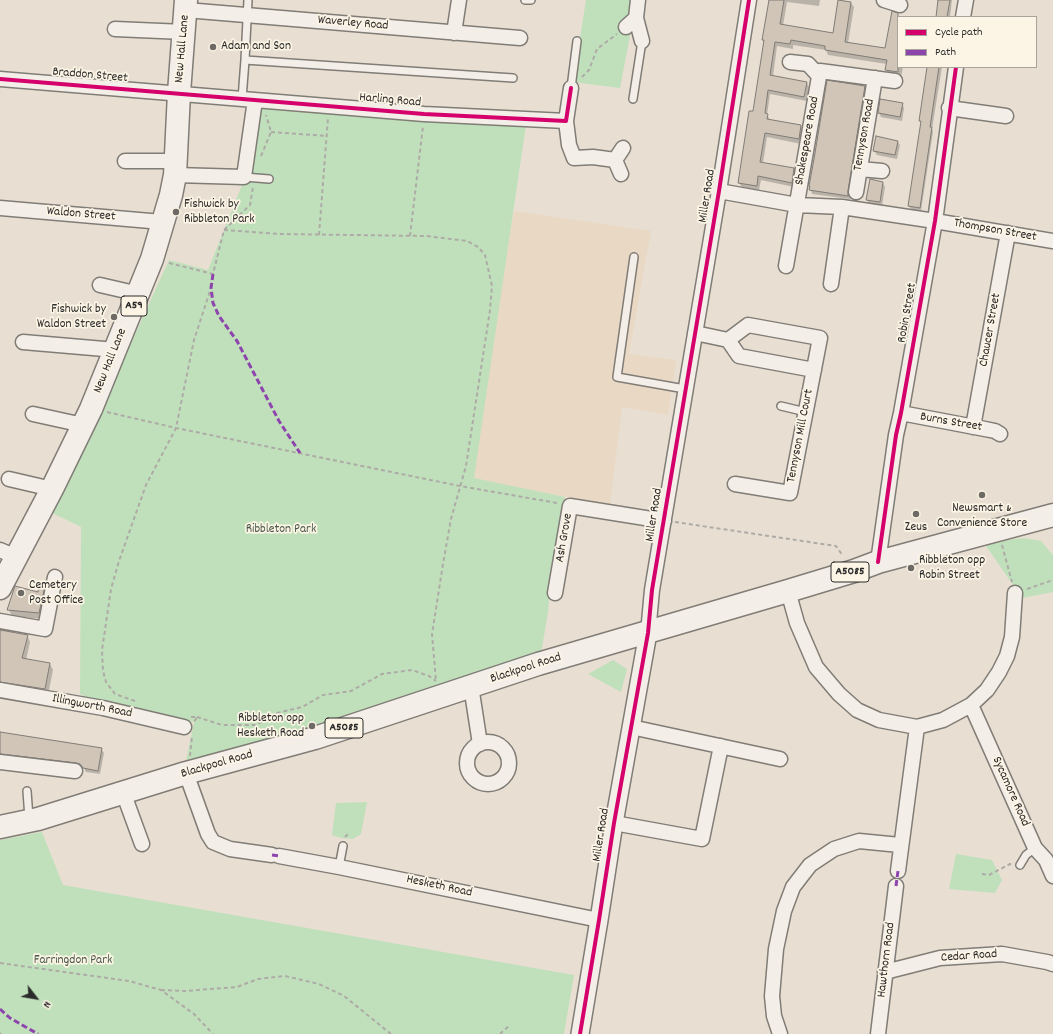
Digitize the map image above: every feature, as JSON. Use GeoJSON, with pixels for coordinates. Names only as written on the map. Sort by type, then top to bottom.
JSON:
{"type":"FeatureCollection","features":[{"type":"Feature","properties":{"kind":"highway","name":"New Hall Lane"},"geometry":{"type":"LineString","coordinates":[[0,588],[8,553],[52,489],[87,417],[116,350],[152,259],[171,195],[175,168],[186,5]]}},
{"type":"Feature","properties":{"kind":"highway","name":"Blackpool Road"},"geometry":{"type":"LineString","coordinates":[[0,827],[38,819],[124,792],[188,766],[315,738],[538,664],[788,591],[854,571],[878,562],[1053,515]]}},
{"type":"Feature","properties":{"kind":"street"},"geometry":{"type":"LineString","coordinates":[[454,33],[459,0]]}},
{"type":"Feature","properties":{"kind":"street"},"geometry":{"type":"LineString","coordinates":[[638,0],[631,23],[642,41]]}},
{"type":"Feature","properties":{"kind":"street","name":"Miller Road"},"geometry":{"type":"LineString","coordinates":[[580,1034],[600,920],[614,823],[648,633],[652,590],[719,191],[749,0]]}},
{"type":"Feature","properties":{"kind":"street"},"geometry":{"type":"LineString","coordinates":[[884,0],[900,5]]}},
{"type":"Feature","properties":{"kind":"street"},"geometry":{"type":"LineString","coordinates":[[963,16],[966,0]]}},
{"type":"Feature","properties":{"kind":"street","name":"Waverley Road"},"geometry":{"type":"LineString","coordinates":[[186,5],[247,15],[520,38]]}},
{"type":"Feature","properties":{"kind":"street"},"geometry":{"type":"LineString","coordinates":[[115,29],[184,32]]}},
{"type":"Feature","properties":{"kind":"street"},"geometry":{"type":"LineString","coordinates":[[790,62],[808,64],[819,76],[820,71],[895,81]]}},
{"type":"Feature","properties":{"kind":"street","name":"Robin Street"},"geometry":{"type":"LineString","coordinates":[[878,562],[896,435],[935,221],[956,68]]}},
{"type":"Feature","properties":{"kind":"street","name":"Shakespeare Road"},"geometry":{"type":"LineString","coordinates":[[786,266],[819,76]]}},
{"type":"Feature","properties":{"kind":"street","name":"Tennyson Road"},"geometry":{"type":"LineString","coordinates":[[856,192],[875,78]]}},
{"type":"Feature","properties":{"kind":"street","name":"Braddon Street"},"geometry":{"type":"LineString","coordinates":[[0,79],[179,93]]}},
{"type":"Feature","properties":{"kind":"street"},"geometry":{"type":"LineString","coordinates":[[572,88],[567,127],[571,153],[574,158],[572,163],[593,157],[615,160]]}},
{"type":"Feature","properties":{"kind":"street","name":"Harling Road"},"geometry":{"type":"LineString","coordinates":[[179,93],[567,127]]}},
{"type":"Feature","properties":{"kind":"street"},"geometry":{"type":"LineString","coordinates":[[125,161],[244,177],[249,100]]}},
{"type":"Feature","properties":{"kind":"street"},"geometry":{"type":"LineString","coordinates":[[950,108],[1006,116]]}},
{"type":"Feature","properties":{"kind":"street"},"geometry":{"type":"LineString","coordinates":[[615,160],[623,148]]}},
{"type":"Feature","properties":{"kind":"street"},"geometry":{"type":"LineString","coordinates":[[615,160],[621,174]]}},
{"type":"Feature","properties":{"kind":"street"},"geometry":{"type":"LineString","coordinates":[[860,169],[882,171]]}},
{"type":"Feature","properties":{"kind":"street","name":"Thompson Street"},"geometry":{"type":"LineString","coordinates":[[719,191],[797,205],[842,207],[1053,241]]}},
{"type":"Feature","properties":{"kind":"street"},"geometry":{"type":"LineString","coordinates":[[831,284],[842,207]]}},
{"type":"Feature","properties":{"kind":"street","name":"Waldon Street"},"geometry":{"type":"LineString","coordinates":[[0,208],[162,222]]}},
{"type":"Feature","properties":{"kind":"street","name":"Chaucer Street"},"geometry":{"type":"LineString","coordinates":[[974,426],[1008,233]]}},
{"type":"Feature","properties":{"kind":"street"},"geometry":{"type":"LineString","coordinates":[[100,285],[139,294]]}},
{"type":"Feature","properties":{"kind":"street","name":"Tennyson Mill Court"},"geometry":{"type":"LineString","coordinates":[[735,484],[790,494],[806,412],[814,370],[820,338],[748,325],[728,340],[740,356],[814,370]]}},
{"type":"Feature","properties":{"kind":"street"},"geometry":{"type":"LineString","coordinates":[[695,333],[728,340]]}},
{"type":"Feature","properties":{"kind":"street"},"geometry":{"type":"LineString","coordinates":[[22,342],[116,350]]}},
{"type":"Feature","properties":{"kind":"street","name":"Burns Street"},"geometry":{"type":"LineString","coordinates":[[901,413],[974,426],[995,431],[1000,434]]}},
{"type":"Feature","properties":{"kind":"street"},"geometry":{"type":"LineString","coordinates":[[34,414],[87,417]]}},
{"type":"Feature","properties":{"kind":"street"},"geometry":{"type":"LineString","coordinates":[[9,479],[52,489]]}},
{"type":"Feature","properties":{"kind":"street","name":"Ash Grove"},"geometry":{"type":"LineString","coordinates":[[555,593],[570,506],[664,521]]}},
{"type":"Feature","properties":{"kind":"street"},"geometry":{"type":"LineString","coordinates":[[0,621],[45,629],[55,577]]}},
{"type":"Feature","properties":{"kind":"street"},"geometry":{"type":"LineString","coordinates":[[788,591],[797,623],[816,667],[839,694],[857,710],[879,720],[916,727],[943,720],[971,705],[987,690],[1007,656],[1012,637],[1015,593]]}},
{"type":"Feature","properties":{"kind":"street"},"geometry":{"type":"LineString","coordinates":[[471,686],[480,744]]}},
{"type":"Feature","properties":{"kind":"street","name":"Illingworth Road"},"geometry":{"type":"LineString","coordinates":[[0,690],[190,724]]}},
{"type":"Feature","properties":{"kind":"street","name":"Sycamore Road"},"geometry":{"type":"LineString","coordinates":[[971,705],[1036,848],[1046,860],[1053,876]]}},
{"type":"Feature","properties":{"kind":"street"},"geometry":{"type":"LineString","coordinates":[[631,727],[780,759]]}},
{"type":"Feature","properties":{"kind":"street"},"geometry":{"type":"LineString","coordinates":[[898,871],[900,845],[916,727]]}},
{"type":"Feature","properties":{"kind":"street"},"geometry":{"type":"LineString","coordinates":[[614,823],[702,839],[721,746]]}},
{"type":"Feature","properties":{"kind":"street"},"geometry":{"type":"LineString","coordinates":[[0,762],[75,771]]}},
{"type":"Feature","properties":{"kind":"street","name":"Hesketh Road"},"geometry":{"type":"LineString","coordinates":[[188,766],[208,834],[213,842],[230,849],[339,866],[600,920]]}},
{"type":"Feature","properties":{"kind":"street"},"geometry":{"type":"LineString","coordinates":[[124,792],[142,844]]}},
{"type":"Feature","properties":{"kind":"street"},"geometry":{"type":"LineString","coordinates":[[780,1034],[774,1016],[772,996],[776,949],[784,911],[793,887],[810,865],[834,849],[859,841],[900,845]]}},
{"type":"Feature","properties":{"kind":"street","name":"Hawthorn Road"},"geometry":{"type":"LineString","coordinates":[[878,1034],[896,886]]}},
{"type":"Feature","properties":{"kind":"street","name":"Cedar Road"},"geometry":{"type":"LineString","coordinates":[[885,972],[940,958],[1002,954],[1053,964]]}},
{"type":"Feature","properties":{"kind":"lane"},"geometry":{"type":"LineString","coordinates":[[248,0],[245,60],[249,100]]}},
{"type":"Feature","properties":{"kind":"lane"},"geometry":{"type":"LineString","coordinates":[[525,0],[531,0]]}},
{"type":"Feature","properties":{"kind":"lane"},"geometry":{"type":"LineString","coordinates":[[572,88],[577,41]]}},
{"type":"Feature","properties":{"kind":"lane"},"geometry":{"type":"LineString","coordinates":[[633,99],[642,41]]}},
{"type":"Feature","properties":{"kind":"lane"},"geometry":{"type":"LineString","coordinates":[[245,60],[514,78]]}},
{"type":"Feature","properties":{"kind":"lane"},"geometry":{"type":"LineString","coordinates":[[244,177],[269,179]]}},
{"type":"Feature","properties":{"kind":"lane"},"geometry":{"type":"LineString","coordinates":[[634,257],[617,377],[685,389]]}},
{"type":"Feature","properties":{"kind":"lane"},"geometry":{"type":"LineString","coordinates":[[781,406],[806,412]]}},
{"type":"Feature","properties":{"kind":"lane"},"geometry":{"type":"LineString","coordinates":[[27,791],[29,820]]}},
{"type":"Feature","properties":{"kind":"lane"},"geometry":{"type":"LineString","coordinates":[[339,866],[343,846]]}},
{"type":"Feature","properties":{"kind":"lane"},"geometry":{"type":"LineString","coordinates":[[1020,865],[1026,855],[1036,848]]}},
{"type":"Feature","properties":{"kind":"path"},"geometry":{"type":"LineString","coordinates":[[572,88],[589,70],[597,49],[631,23]]}},
{"type":"Feature","properties":{"kind":"path"},"geometry":{"type":"LineString","coordinates":[[319,234],[329,106]]}},
{"type":"Feature","properties":{"kind":"path"},"geometry":{"type":"LineString","coordinates":[[410,236],[424,114]]}},
{"type":"Feature","properties":{"kind":"path"},"geometry":{"type":"LineString","coordinates":[[271,132],[327,136]]}},
{"type":"Feature","properties":{"kind":"path"},"geometry":{"type":"LineString","coordinates":[[152,259],[213,274],[224,230],[280,234],[426,236],[467,241],[478,247],[485,255],[492,286],[490,310],[466,466],[442,564],[432,634],[436,681],[435,686]]}},
{"type":"Feature","properties":{"kind":"path"},"geometry":{"type":"LineString","coordinates":[[138,702],[115,694],[106,682],[103,670],[102,650],[111,590],[119,561],[146,485],[176,428],[194,340],[211,288]]}},
{"type":"Feature","properties":{"kind":"path"},"geometry":{"type":"LineString","coordinates":[[87,417],[176,428],[460,486],[570,506]]}},
{"type":"Feature","properties":{"kind":"path"},"geometry":{"type":"LineString","coordinates":[[664,521],[836,546],[854,571]]}},
{"type":"Feature","properties":{"kind":"path"},"geometry":{"type":"LineString","coordinates":[[999,530],[1015,593],[1053,580]]}},
{"type":"Feature","properties":{"kind":"path"},"geometry":{"type":"LineString","coordinates":[[197,717],[222,725],[256,725],[277,712],[302,707],[323,695],[351,691],[382,674],[412,670],[429,676],[436,681]]}},
{"type":"Feature","properties":{"kind":"path"},"geometry":{"type":"LineString","coordinates":[[188,766],[190,724],[197,717]]}},
{"type":"Feature","properties":{"kind":"path"},"geometry":{"type":"LineString","coordinates":[[190,724],[197,717]]}},
{"type":"Feature","properties":{"kind":"path"},"geometry":{"type":"LineString","coordinates":[[982,874],[989,875],[1010,864],[1020,865]]}},
{"type":"Feature","properties":{"kind":"path"},"geometry":{"type":"LineString","coordinates":[[0,963],[129,981],[161,990],[185,991],[236,987],[258,979],[285,976],[319,984],[344,996],[391,1034]]}},
{"type":"Feature","properties":{"kind":"path"},"geometry":{"type":"LineString","coordinates":[[161,990],[194,1014],[213,1034]]}},
{"type":"Feature","properties":{"kind":"path"},"geometry":{"type":"LineString","coordinates":[[500,1034],[510,1025]]}},
{"type":"Feature","properties":{"kind":"path"},"geometry":{"type":"LineString","coordinates":[[503,1034],[505,1029]]}},
{"type":"Feature","properties":{"kind":"shaded area"},"geometry":{"type":"Polygon","coordinates":[[[514,211],[651,231],[629,354],[676,360],[668,415],[622,407],[610,504],[469,481],[514,211]]]}},
{"type":"Feature","properties":{"kind":"green space"},"geometry":{"type":"Polygon","coordinates":[[[586,0],[637,0],[620,88],[573,82],[586,0]]]}},
{"type":"Feature","properties":{"kind":"green space","name":"Ribbleton Park"},"geometry":{"type":"Polygon","coordinates":[[[258,105],[526,125],[474,478],[565,497],[552,567],[548,612],[541,654],[435,691],[185,766],[194,722],[99,703],[80,694],[81,527],[50,512],[120,367],[169,260],[208,270],[248,170],[258,105]]]}},
{"type":"Feature","properties":{"kind":"green space"},"geometry":{"type":"Polygon","coordinates":[[[1024,538],[1041,541],[1053,555],[1053,592],[1022,598],[984,543],[1024,538]]]}},
{"type":"Feature","properties":{"kind":"green space"},"geometry":{"type":"Polygon","coordinates":[[[613,660],[627,669],[621,692],[588,674],[613,660]]]}},
{"type":"Feature","properties":{"kind":"green space"},"geometry":{"type":"Polygon","coordinates":[[[367,802],[361,834],[353,839],[341,838],[332,835],[336,803],[367,802]]]}},
{"type":"Feature","properties":{"kind":"green space","name":"Farringdon Park"},"geometry":{"type":"Polygon","coordinates":[[[42,832],[63,885],[574,975],[564,1034],[0,1034],[0,840],[42,832]]]}},
{"type":"Feature","properties":{"kind":"green space"},"geometry":{"type":"Polygon","coordinates":[[[956,854],[992,860],[1002,880],[995,893],[949,889],[956,854]]]}},
{"type":"Feature","properties":{"kind":"building"},"geometry":{"type":"Polygon","coordinates":[[[769,0],[784,0],[780,24],[833,33],[838,0],[851,2],[845,42],[885,48],[892,11],[898,13],[898,72],[885,70],[887,60],[825,50],[825,46],[791,40],[790,44],[775,42],[770,75],[807,82],[804,97],[768,90],[765,113],[768,114],[767,119],[801,125],[799,139],[765,133],[760,162],[794,168],[792,183],[758,176],[757,186],[738,183],[749,111],[753,111],[764,40],[762,40],[769,0]]]}},
{"type":"Feature","properties":{"kind":"building"},"geometry":{"type":"Polygon","coordinates":[[[938,0],[950,0],[947,16],[936,16],[938,0]]]}},
{"type":"Feature","properties":{"kind":"building"},"geometry":{"type":"Polygon","coordinates":[[[927,68],[939,68],[920,208],[908,206],[921,121],[919,121],[927,68]]]}},
{"type":"Feature","properties":{"kind":"building"},"geometry":{"type":"Polygon","coordinates":[[[827,80],[865,86],[848,196],[809,190],[827,80]]]}},
{"type":"Feature","properties":{"kind":"building"},"geometry":{"type":"Polygon","coordinates":[[[880,99],[903,103],[900,117],[878,113],[880,99]]]}},
{"type":"Feature","properties":{"kind":"building"},"geometry":{"type":"Polygon","coordinates":[[[876,136],[898,141],[895,155],[873,151],[876,136]]]}},
{"type":"Feature","properties":{"kind":"building"},"geometry":{"type":"Polygon","coordinates":[[[870,179],[883,182],[880,202],[866,200],[870,179]]]}},
{"type":"Feature","properties":{"kind":"building"},"geometry":{"type":"Polygon","coordinates":[[[39,584],[45,586],[39,613],[7,610],[15,586],[38,592],[39,584]]]}},
{"type":"Feature","properties":{"kind":"building"},"geometry":{"type":"Polygon","coordinates":[[[0,630],[28,635],[22,658],[50,663],[45,689],[0,682],[0,630]]]}},
{"type":"Feature","properties":{"kind":"building"},"geometry":{"type":"Polygon","coordinates":[[[0,732],[102,748],[98,771],[83,768],[80,764],[76,763],[0,754],[0,732]]]}},
{"type":"Feature","properties":{"kind":"marked path"},"geometry":{"type":"LineString","coordinates":[[213,274],[211,288],[213,303],[219,316],[237,341],[279,421],[300,453]]}},
{"type":"Feature","properties":{"kind":"marked path"},"geometry":{"type":"LineString","coordinates":[[272,855],[279,856]]}},
{"type":"Feature","properties":{"kind":"marked path"},"geometry":{"type":"LineString","coordinates":[[896,886],[898,871]]}},
{"type":"Feature","properties":{"kind":"marked path"},"geometry":{"type":"LineString","coordinates":[[0,1009],[10,1018],[38,1034]]}},
{"type":"Feature","properties":{"kind":"cycle path"},"geometry":{"type":"LineString","coordinates":[[580,1034],[614,823],[648,633],[652,590],[719,191],[749,0]]}},
{"type":"Feature","properties":{"kind":"cycle path"},"geometry":{"type":"LineString","coordinates":[[878,562],[896,435],[935,221],[956,68]]}},
{"type":"Feature","properties":{"kind":"cycle path"},"geometry":{"type":"LineString","coordinates":[[0,79],[424,114],[566,121],[571,88]]}},
{"type":"Feature","properties":{"kind":"place","name":"Adam and Son"},"geometry":{"type":"Point","coordinates":[213,47]}},
{"type":"Feature","properties":{"kind":"place","name":"Fishwick by Ribbleton Park"},"geometry":{"type":"Point","coordinates":[176,212]}},
{"type":"Feature","properties":{"kind":"place","name":"Fishwick by Waldon Street"},"geometry":{"type":"Point","coordinates":[114,317]}},
{"type":"Feature","properties":{"kind":"place","name":"Newsmart & Convenience Store"},"geometry":{"type":"Point","coordinates":[982,495]}},
{"type":"Feature","properties":{"kind":"place","name":"Zeus"},"geometry":{"type":"Point","coordinates":[916,514]}},
{"type":"Feature","properties":{"kind":"place","name":"Ribbleton opp Robin Street"},"geometry":{"type":"Point","coordinates":[911,568]}},
{"type":"Feature","properties":{"kind":"place","name":"Cemetery Post Office"},"geometry":{"type":"Point","coordinates":[21,593]}},
{"type":"Feature","properties":{"kind":"place","name":"Ribbleton opp Hesketh Road"},"geometry":{"type":"Point","coordinates":[312,726]}}]}
